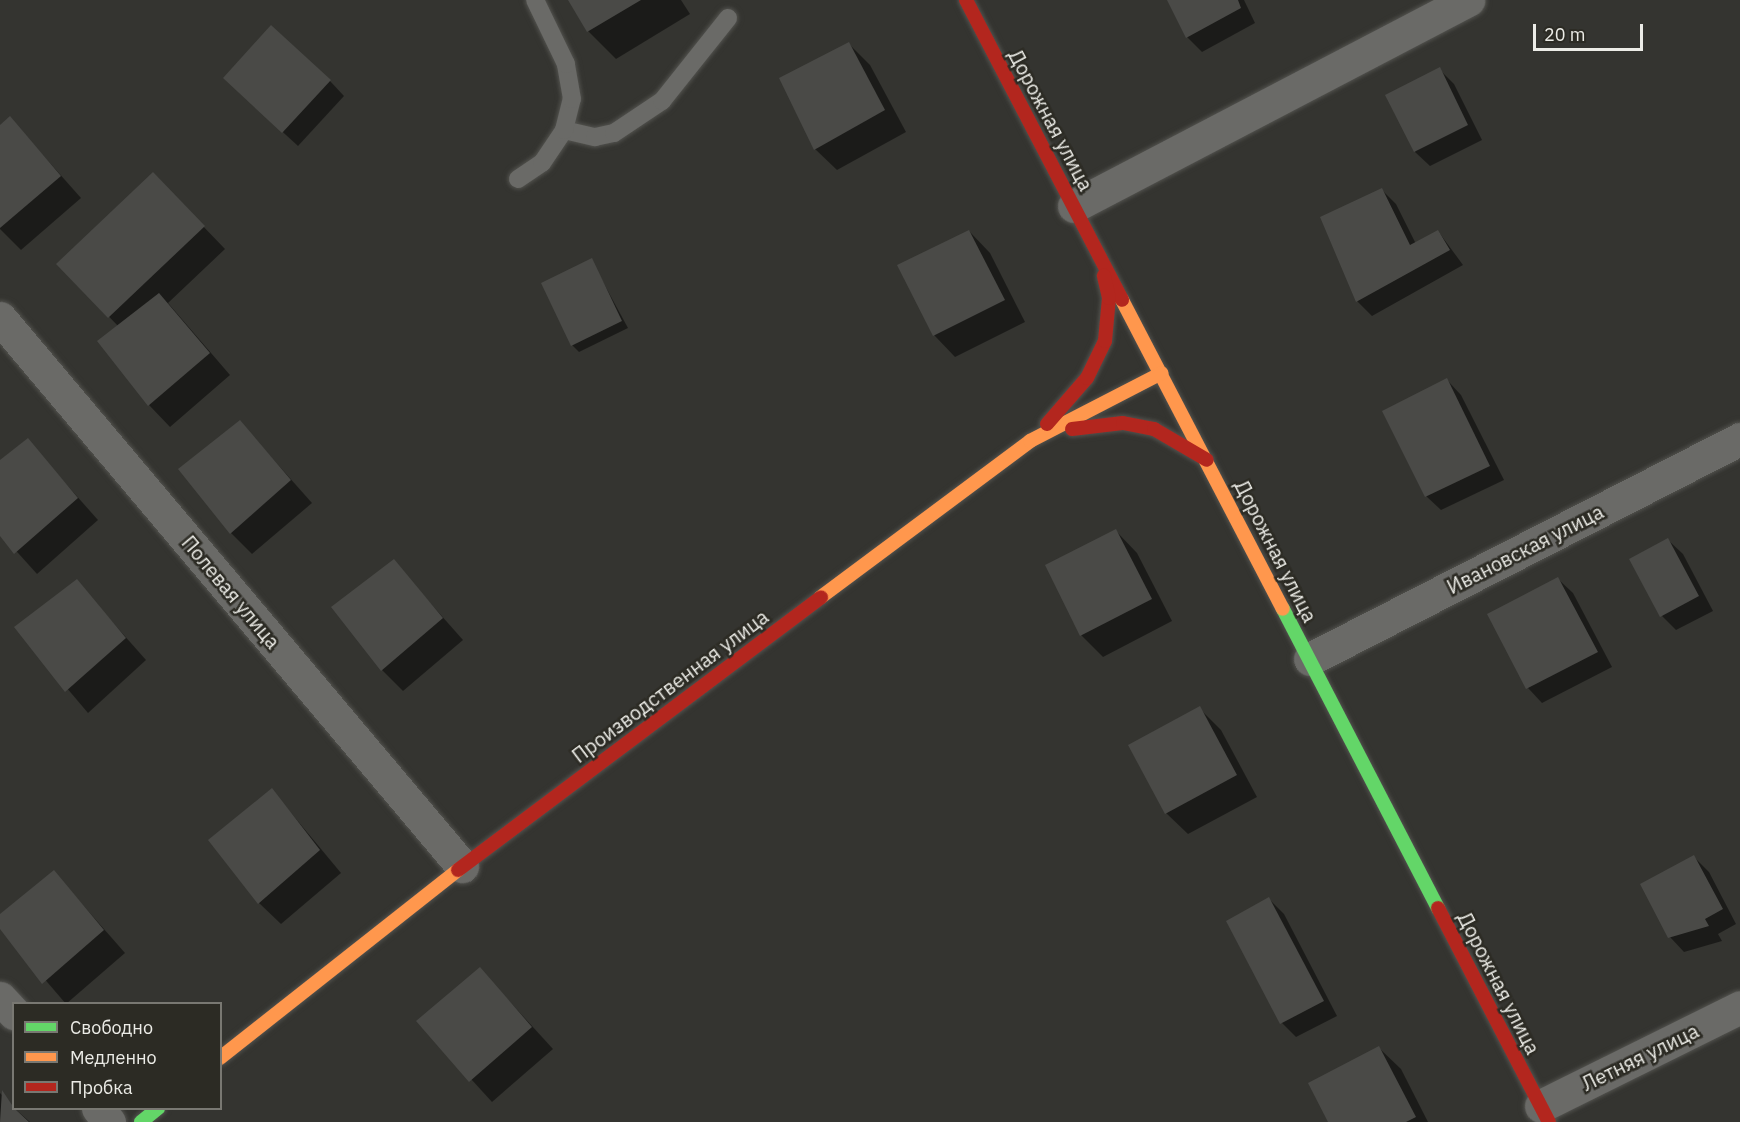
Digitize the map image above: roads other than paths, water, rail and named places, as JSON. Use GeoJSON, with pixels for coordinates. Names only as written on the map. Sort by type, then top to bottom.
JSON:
{"type":"FeatureCollection","features":[{"type":"Feature","properties":{"kind":"main road","name":"Дорожная улица"},"geometry":{"type":"LineString","coordinates":[[966,0],[1162,373],[1545,1114]]}},
{"type":"Feature","properties":{"kind":"main road"},"geometry":{"type":"LineString","coordinates":[[1030,441],[1088,378],[1105,341],[1109,298],[1100,254]]}},
{"type":"Feature","properties":{"kind":"main road","name":"Производственная улица"},"geometry":{"type":"LineString","coordinates":[[222,1056],[462,866],[1030,441],[1162,373]]}},
{"type":"Feature","properties":{"kind":"main road"},"geometry":{"type":"LineString","coordinates":[[1030,441],[1088,424],[1123,423],[1154,429],[1207,460]]}},
{"type":"Feature","properties":{"kind":"main road"},"geometry":{"type":"LineString","coordinates":[[141,1122],[156,1110]]}},
{"type":"Feature","properties":{"kind":"street"},"geometry":{"type":"LineString","coordinates":[[1074,206],[1468,0]]}},
{"type":"Feature","properties":{"kind":"street","name":"Полевая улица"},"geometry":{"type":"LineString","coordinates":[[0,318],[462,866]]}},
{"type":"Feature","properties":{"kind":"street","name":"Ивановская улица"},"geometry":{"type":"LineString","coordinates":[[1310,659],[1740,439]]}},
{"type":"Feature","properties":{"kind":"street"},"geometry":{"type":"LineString","coordinates":[[0,998],[12,1011]]}},
{"type":"Feature","properties":{"kind":"street","name":"Летняя улица"},"geometry":{"type":"LineString","coordinates":[[1545,1114],[1740,1007]]}},
{"type":"Feature","properties":{"kind":"street"},"geometry":{"type":"LineString","coordinates":[[100,1110],[110,1122]]}},
{"type":"Feature","properties":{"kind":"lane"},"geometry":{"type":"LineString","coordinates":[[518,179],[542,163],[564,130],[572,99],[566,64],[535,0]]}},
{"type":"Feature","properties":{"kind":"lane"},"geometry":{"type":"LineString","coordinates":[[564,130],[595,137],[614,133],[662,101],[728,18]]}}]}
